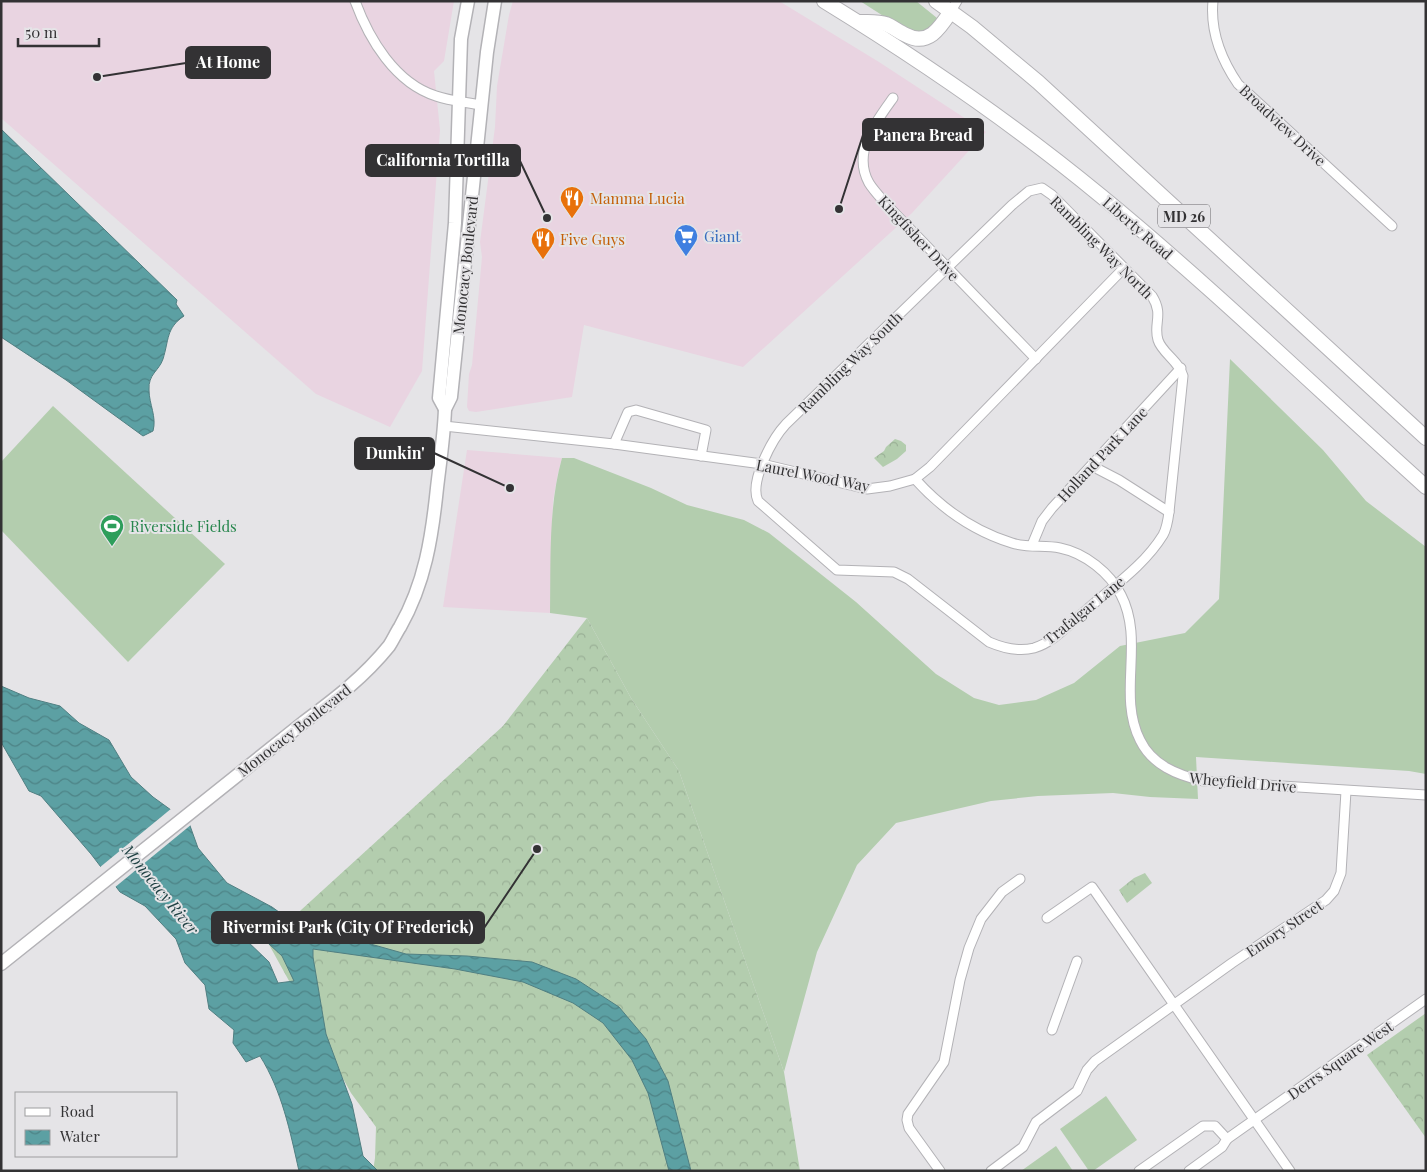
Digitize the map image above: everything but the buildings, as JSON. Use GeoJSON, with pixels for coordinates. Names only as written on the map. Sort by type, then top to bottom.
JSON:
{"type":"FeatureCollection","features":[{"type":"Feature","properties":{"kind":"main road","name":"Monocacy Boulevard"},"geometry":{"type":"LineString","coordinates":[[445,409],[440,398],[455,223],[461,39],[468,1]]}},
{"type":"Feature","properties":{"kind":"main road","name":"Monocacy Boulevard"},"geometry":{"type":"LineString","coordinates":[[1,964],[343,693],[390,644],[410,610],[428,556],[433,531],[445,409],[451,397],[481,105],[495,1]]}},
{"type":"Feature","properties":{"kind":"main road","name":"Liberty Road"},"geometry":{"type":"LineString","coordinates":[[824,1],[950,82],[1099,194],[1207,288],[1426,487]]}},
{"type":"Feature","properties":{"kind":"main road","name":"MD 26"},"geometry":{"type":"LineString","coordinates":[[936,1],[954,6],[1426,438]]}},
{"type":"Feature","properties":{"kind":"main road"},"geometry":{"type":"LineString","coordinates":[[858,22],[884,23],[908,36],[918,39],[928,38],[935,34],[954,6]]}},
{"type":"Feature","properties":{"kind":"street"},"geometry":{"type":"LineString","coordinates":[[355,1],[370,36],[387,60],[400,73],[429,93],[481,105]]}},
{"type":"Feature","properties":{"kind":"street","name":"Broadview Drive"},"geometry":{"type":"LineString","coordinates":[[1214,1],[1212,14],[1214,32],[1228,70],[1238,84],[1392,226]]}},
{"type":"Feature","properties":{"kind":"street","name":"Kingfisher Drive"},"geometry":{"type":"LineString","coordinates":[[893,98],[866,140],[864,164],[867,179],[887,205],[1036,359]]}},
{"type":"Feature","properties":{"kind":"street","name":"Rambling Way North"},"geometry":{"type":"LineString","coordinates":[[947,268],[1022,196],[1029,191],[1042,188],[1052,195],[1152,296],[1158,311],[1158,340],[1181,368]]}},
{"type":"Feature","properties":{"kind":"street","name":"Rambling Way South"},"geometry":{"type":"LineString","coordinates":[[762,464],[772,442],[786,424],[947,268]]}},
{"type":"Feature","properties":{"kind":"street","name":"Laurel Wood Way"},"geometry":{"type":"LineString","coordinates":[[444,426],[614,444],[762,464],[867,489],[890,486],[915,479],[943,455],[1124,268]]}},
{"type":"Feature","properties":{"kind":"street","name":"Trafalgar Lane"},"geometry":{"type":"LineString","coordinates":[[762,464],[756,491],[758,502],[837,570],[894,572],[908,579],[990,642],[1020,650],[1035,648],[1054,637],[1130,573],[1164,533],[1169,512],[1183,376],[1181,368]]}},
{"type":"Feature","properties":{"kind":"street","name":"Holland Park Lane"},"geometry":{"type":"LineString","coordinates":[[1032,545],[1042,521],[1181,368]]}},
{"type":"Feature","properties":{"kind":"street"},"geometry":{"type":"LineString","coordinates":[[614,444],[628,412],[636,410],[706,430],[700,456]]}},
{"type":"Feature","properties":{"kind":"street"},"geometry":{"type":"LineString","coordinates":[[1092,466],[1119,480],[1169,512]]}},
{"type":"Feature","properties":{"kind":"street","name":"Wheyfield Drive"},"geometry":{"type":"LineString","coordinates":[[915,479],[936,501],[962,520],[1000,539],[1015,544],[1060,548],[1075,552],[1103,571],[1122,595],[1131,624],[1131,714],[1138,737],[1144,750],[1170,771],[1184,777],[1203,781],[1426,795]]}},
{"type":"Feature","properties":{"kind":"street","name":"Emory Street"},"geometry":{"type":"LineString","coordinates":[[991,1171],[1023,1147],[1036,1122],[1077,1091],[1087,1070],[1095,1061],[1232,963],[1316,907],[1334,891],[1341,873],[1346,791]]}},
{"type":"Feature","properties":{"kind":"street"},"geometry":{"type":"LineString","coordinates":[[940,1171],[910,1128],[907,1120],[908,1114],[944,1062],[960,980],[969,948],[981,919],[1002,892],[1020,879]]}},
{"type":"Feature","properties":{"kind":"street"},"geometry":{"type":"LineString","coordinates":[[1048,918],[1092,888],[1290,1171]]}},
{"type":"Feature","properties":{"kind":"street"},"geometry":{"type":"LineString","coordinates":[[1052,1030],[1077,961]]}},
{"type":"Feature","properties":{"kind":"street","name":"Derrs Square West"},"geometry":{"type":"LineString","coordinates":[[1189,1171],[1254,1120],[1426,999]]}},
{"type":"Feature","properties":{"kind":"street"},"geometry":{"type":"LineString","coordinates":[[1139,1171],[1203,1126],[1215,1126],[1228,1140]]}},
{"type":"Feature","properties":{"kind":"shaded area"},"geometry":{"type":"Polygon","coordinates":[[[1,1],[454,1],[444,61],[434,71],[440,130],[422,371],[390,427],[316,394],[1,118],[1,1]]]}},
{"type":"Feature","properties":{"kind":"shaded area"},"geometry":{"type":"Polygon","coordinates":[[[513,1],[779,1],[879,62],[986,132],[912,213],[743,367],[584,325],[572,397],[476,412],[469,411],[467,407],[469,374],[472,365],[482,257],[480,242],[495,127],[497,86],[513,1]]]}},
{"type":"Feature","properties":{"kind":"shaded area"},"geometry":{"type":"Polygon","coordinates":[[[467,450],[562,458],[553,501],[550,613],[443,607],[467,450]]]}},
{"type":"Feature","properties":{"kind":"green space"},"geometry":{"type":"Polygon","coordinates":[[[860,1],[916,1],[937,18],[933,26],[919,34],[902,28],[860,1]]]}},
{"type":"Feature","properties":{"kind":"green space"},"geometry":{"type":"Polygon","coordinates":[[[1230,359],[1323,450],[1366,501],[1426,547],[1426,774],[1409,771],[1196,757],[1198,799],[1113,793],[1038,796],[991,801],[896,823],[857,865],[817,952],[784,1072],[679,771],[631,698],[587,618],[550,613],[552,516],[562,458],[574,458],[651,488],[687,505],[744,520],[769,533],[856,602],[936,674],[974,698],[999,705],[1036,700],[1074,683],[1120,646],[1185,633],[1219,599],[1230,359]]]}},
{"type":"Feature","properties":{"kind":"green space","name":"Riverside Fields"},"geometry":{"type":"Polygon","coordinates":[[[53,406],[225,564],[128,662],[1,530],[1,462],[53,406]]]}},
{"type":"Feature","properties":{"kind":"green space"},"geometry":{"type":"Polygon","coordinates":[[[895,439],[906,445],[906,451],[883,467],[874,458],[884,451],[895,439]]]}},
{"type":"Feature","properties":{"kind":"green space"},"geometry":{"type":"Polygon","coordinates":[[[587,618],[631,698],[679,771],[784,1072],[800,1171],[373,1171],[376,1127],[351,1093],[267,941],[503,726],[587,618]]]}},
{"type":"Feature","properties":{"kind":"green space"},"geometry":{"type":"Polygon","coordinates":[[[1145,873],[1152,883],[1127,903],[1119,890],[1134,878],[1145,873]]]}},
{"type":"Feature","properties":{"kind":"green space"},"geometry":{"type":"Polygon","coordinates":[[[1426,1013],[1426,1138],[1367,1055],[1426,1013]]]}},
{"type":"Feature","properties":{"kind":"green space"},"geometry":{"type":"Polygon","coordinates":[[[1106,1096],[1137,1140],[1093,1171],[1089,1171],[1060,1129],[1106,1096]]]}},
{"type":"Feature","properties":{"kind":"green space"},"geometry":{"type":"Polygon","coordinates":[[[1056,1146],[1073,1171],[1021,1171],[1056,1146]]]}},
{"type":"Feature","properties":{"kind":"water"},"geometry":{"type":"Polygon","coordinates":[[[1,129],[177,300],[176,304],[184,316],[171,330],[163,359],[150,380],[149,395],[154,426],[153,431],[143,436],[66,380],[1,337],[1,129]]]}},
{"type":"Feature","properties":{"kind":"water","name":"Monocacy River"},"geometry":{"type":"Polygon","coordinates":[[[1,686],[29,698],[60,706],[79,723],[109,740],[131,777],[153,797],[189,823],[198,848],[227,883],[272,907],[305,931],[329,938],[367,943],[406,954],[467,956],[532,962],[576,979],[619,1007],[646,1039],[668,1081],[691,1171],[669,1171],[648,1093],[632,1060],[603,1023],[573,1003],[523,982],[455,969],[313,949],[326,1034],[352,1104],[363,1156],[378,1171],[299,1171],[289,1126],[280,1097],[260,1056],[246,1062],[233,1043],[234,1030],[209,1009],[205,985],[185,963],[176,939],[145,906],[120,892],[91,854],[41,796],[29,791],[1,742],[1,686]],[[236,918],[232,922],[244,938],[269,962],[278,983],[294,981],[282,956],[244,921],[236,918]]]}},
{"type":"Feature","properties":{"kind":"pier"},"geometry":{"type":"Polygon","coordinates":[[[172,808],[192,824],[114,888],[99,868],[172,808]]]}},
{"type":"Feature","properties":{"kind":"place","name":"At Home"},"geometry":{"type":"Point","coordinates":[97,77]}},
{"type":"Feature","properties":{"kind":"place","name":"Panera Bread"},"geometry":{"type":"Point","coordinates":[839,209]}},
{"type":"Feature","properties":{"kind":"place","name":"California Tortilla"},"geometry":{"type":"Point","coordinates":[547,218]}},
{"type":"Feature","properties":{"kind":"place","name":"Mamma Lucia"},"geometry":{"type":"Point","coordinates":[572,219]}},
{"type":"Feature","properties":{"kind":"place","name":"Giant"},"geometry":{"type":"Point","coordinates":[686,257]}},
{"type":"Feature","properties":{"kind":"place","name":"Five Guys"},"geometry":{"type":"Point","coordinates":[543,260]}},
{"type":"Feature","properties":{"kind":"place","name":"Dunkin'"},"geometry":{"type":"Point","coordinates":[510,488]}},
{"type":"Feature","properties":{"kind":"place","name":"Riverside Fields"},"geometry":{"type":"Point","coordinates":[112,547]}},
{"type":"Feature","properties":{"kind":"place","name":"Rivermist Park (City Of Frederick)"},"geometry":{"type":"Point","coordinates":[537,849]}}]}
